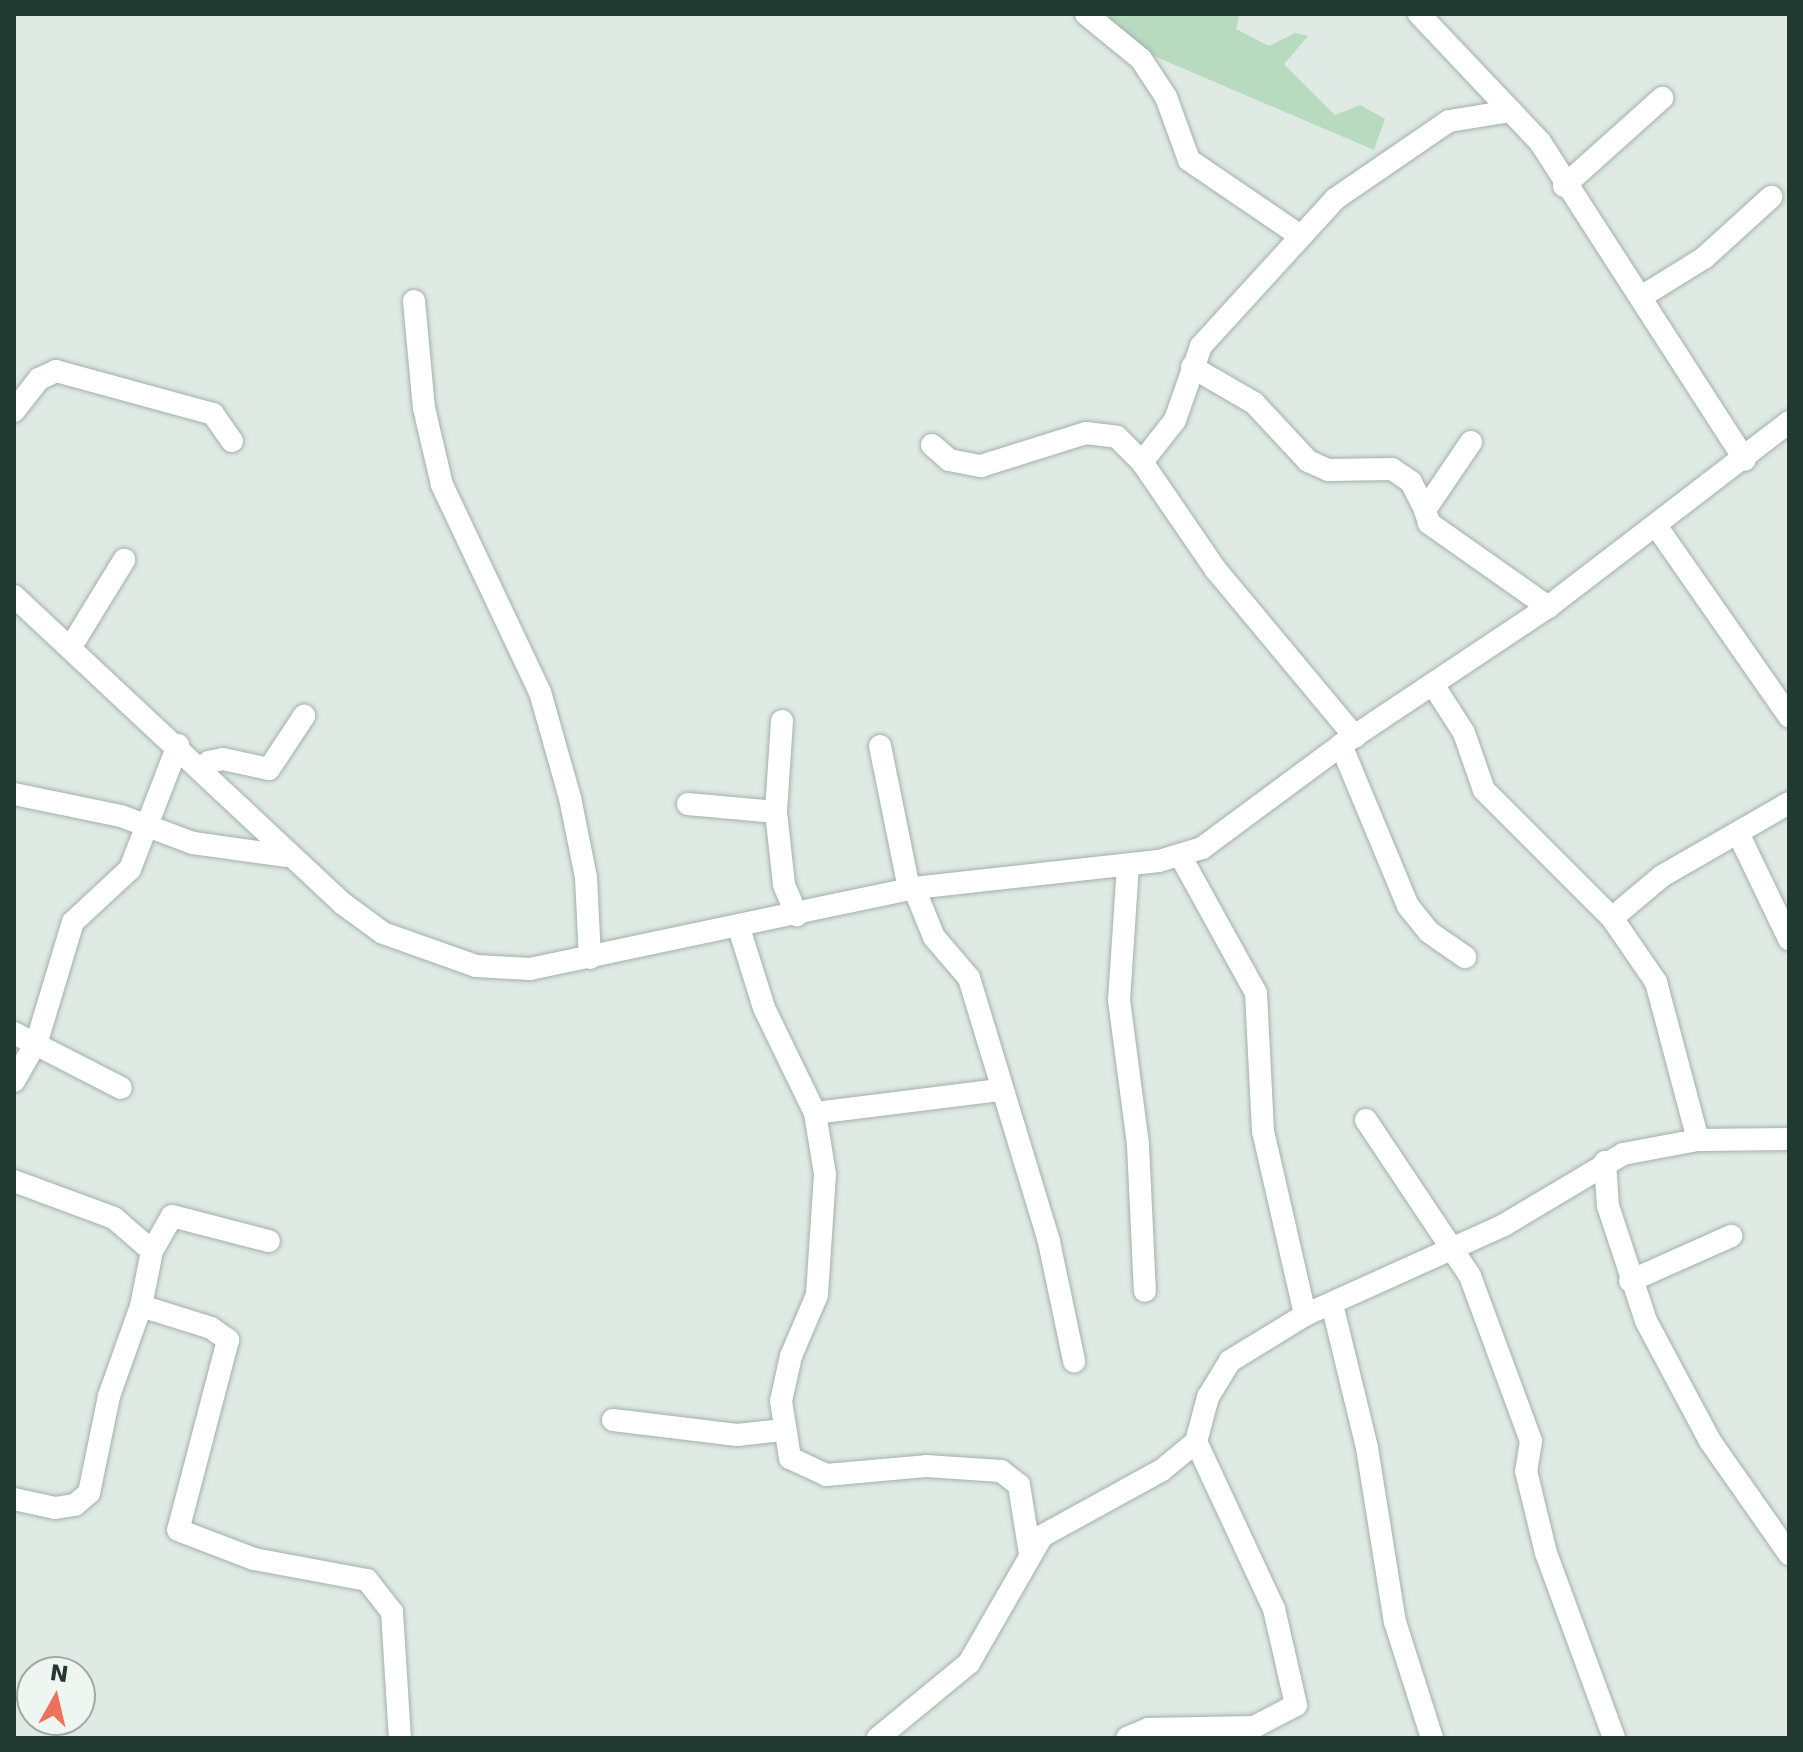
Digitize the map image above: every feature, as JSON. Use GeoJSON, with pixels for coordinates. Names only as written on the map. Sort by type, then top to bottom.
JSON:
{"type":"FeatureCollection","features":[{"type":"Feature","properties":{"kind":"street"},"geometry":{"type":"LineString","coordinates":[[1086,14],[1141,59],[1166,97],[1189,160],[1299,235]]}},
{"type":"Feature","properties":{"kind":"street"},"geometry":{"type":"LineString","coordinates":[[1419,14],[1540,142],[1564,186],[1641,297],[1745,460]]}},
{"type":"Feature","properties":{"kind":"street"},"geometry":{"type":"LineString","coordinates":[[1564,186],[1662,98]]}},
{"type":"Feature","properties":{"kind":"street"},"geometry":{"type":"LineString","coordinates":[[1142,462],[1175,420],[1192,367],[1221,320],[1335,199],[1420,135],[1449,121],[1511,111]]}},
{"type":"Feature","properties":{"kind":"street"},"geometry":{"type":"LineString","coordinates":[[1641,297],[1704,258],[1771,197]]}},
{"type":"Feature","properties":{"kind":"street"},"geometry":{"type":"LineString","coordinates":[[414,301],[424,408],[442,485],[540,692],[570,798],[586,877],[590,958]]}},
{"type":"Feature","properties":{"kind":"street"},"geometry":{"type":"LineString","coordinates":[[1192,367],[1254,403],[1308,461],[1328,470],[1392,469],[1411,482],[1444,539],[1548,607]]}},
{"type":"Feature","properties":{"kind":"street"},"geometry":{"type":"LineString","coordinates":[[14,411],[39,379],[56,371],[213,414],[232,441]]}},
{"type":"Feature","properties":{"kind":"street"},"geometry":{"type":"LineString","coordinates":[[14,596],[72,645],[178,745],[287,856],[383,933],[476,966],[530,969],[739,928],[912,888],[1128,865],[1181,857],[1202,848],[1348,741],[1548,607],[1745,460],[1789,422]]}},
{"type":"Feature","properties":{"kind":"street"},"geometry":{"type":"LineString","coordinates":[[932,445],[949,460],[981,466],[1099,432],[1117,437],[1142,462],[1216,570],[1348,741],[1408,906],[1429,932],[1465,957]]}},
{"type":"Feature","properties":{"kind":"street"},"geometry":{"type":"LineString","coordinates":[[1425,510],[1471,442]]}},
{"type":"Feature","properties":{"kind":"street"},"geometry":{"type":"LineString","coordinates":[[1657,527],[1789,716]]}},
{"type":"Feature","properties":{"kind":"street"},"geometry":{"type":"LineString","coordinates":[[72,645],[124,560]]}},
{"type":"Feature","properties":{"kind":"street"},"geometry":{"type":"LineString","coordinates":[[1434,686],[1464,733],[1484,790],[1612,918],[1656,982],[1698,1140]]}},
{"type":"Feature","properties":{"kind":"street"},"geometry":{"type":"LineString","coordinates":[[205,771],[209,762],[223,759],[269,769],[304,716]]}},
{"type":"Feature","properties":{"kind":"street"},"geometry":{"type":"LineString","coordinates":[[782,721],[776,812],[784,885],[797,915]]}},
{"type":"Feature","properties":{"kind":"street"},"geometry":{"type":"LineString","coordinates":[[14,1081],[37,1041],[73,922],[130,869],[149,830],[178,745]]}},
{"type":"Feature","properties":{"kind":"street"},"geometry":{"type":"LineString","coordinates":[[880,746],[912,888],[934,937],[969,978],[999,1090],[1049,1242],[1074,1361]]}},
{"type":"Feature","properties":{"kind":"street"},"geometry":{"type":"LineString","coordinates":[[14,794],[121,816],[149,830],[287,856]]}},
{"type":"Feature","properties":{"kind":"street"},"geometry":{"type":"LineString","coordinates":[[1612,918],[1662,876],[1789,803]]}},
{"type":"Feature","properties":{"kind":"street"},"geometry":{"type":"LineString","coordinates":[[688,804],[776,812]]}},
{"type":"Feature","properties":{"kind":"street"},"geometry":{"type":"LineString","coordinates":[[1738,833],[1789,939]]}},
{"type":"Feature","properties":{"kind":"street"},"geometry":{"type":"LineString","coordinates":[[1181,857],[1256,993],[1263,1131],[1305,1315]]}},
{"type":"Feature","properties":{"kind":"street"},"geometry":{"type":"LineString","coordinates":[[1128,865],[1119,1000],[1138,1145],[1145,1291]]}},
{"type":"Feature","properties":{"kind":"street"},"geometry":{"type":"LineString","coordinates":[[739,928],[764,1008],[815,1113],[825,1174],[820,1274],[786,1373],[782,1430],[798,1467],[826,1475],[926,1466],[1013,1477],[1030,1554]]}},
{"type":"Feature","properties":{"kind":"street"},"geometry":{"type":"LineString","coordinates":[[14,1033],[37,1041],[121,1088]]}},
{"type":"Feature","properties":{"kind":"street"},"geometry":{"type":"LineString","coordinates":[[815,1113],[999,1090]]}},
{"type":"Feature","properties":{"kind":"street"},"geometry":{"type":"LineString","coordinates":[[1366,1120],[1457,1249],[1531,1441],[1526,1471],[1546,1553],[1614,1738]]}},
{"type":"Feature","properties":{"kind":"street"},"geometry":{"type":"LineString","coordinates":[[878,1738],[969,1663],[1030,1554],[1055,1525],[1162,1470],[1196,1442],[1208,1397],[1230,1361],[1305,1315],[1457,1249],[1605,1162],[1698,1140],[1789,1139]]}},
{"type":"Feature","properties":{"kind":"street"},"geometry":{"type":"LineString","coordinates":[[1605,1162],[1608,1206],[1630,1281],[1710,1441],[1789,1554]]}},
{"type":"Feature","properties":{"kind":"street"},"geometry":{"type":"LineString","coordinates":[[14,1181],[96,1207],[152,1251]]}},
{"type":"Feature","properties":{"kind":"street"},"geometry":{"type":"LineString","coordinates":[[14,1499],[55,1508],[75,1505],[89,1493],[109,1396],[141,1306],[152,1251],[172,1216],[269,1241]]}},
{"type":"Feature","properties":{"kind":"street"},"geometry":{"type":"LineString","coordinates":[[1630,1281],[1731,1236]]}},
{"type":"Feature","properties":{"kind":"street"},"geometry":{"type":"LineString","coordinates":[[1341,1342],[1353,1295]]}},
{"type":"Feature","properties":{"kind":"street"},"geometry":{"type":"LineString","coordinates":[[1332,1304],[1367,1448],[1395,1622],[1432,1738]]}},
{"type":"Feature","properties":{"kind":"street"},"geometry":{"type":"LineString","coordinates":[[141,1306],[211,1328],[228,1340],[178,1530],[254,1559],[367,1580],[392,1612],[400,1738]]}},
{"type":"Feature","properties":{"kind":"street"},"geometry":{"type":"LineString","coordinates":[[613,1420],[737,1435],[782,1430]]}},
{"type":"Feature","properties":{"kind":"street"},"geometry":{"type":"LineString","coordinates":[[1127,1738],[1148,1729],[1254,1727],[1296,1705],[1274,1609],[1196,1442]]}},
{"type":"Feature","properties":{"kind":"green space"},"geometry":{"type":"Polygon","coordinates":[[[1111,14],[1240,14],[1236,29],[1269,46],[1295,33],[1308,36],[1284,64],[1335,115],[1360,105],[1385,119],[1374,150],[1126,44],[1107,26],[1111,14]]]}}]}
